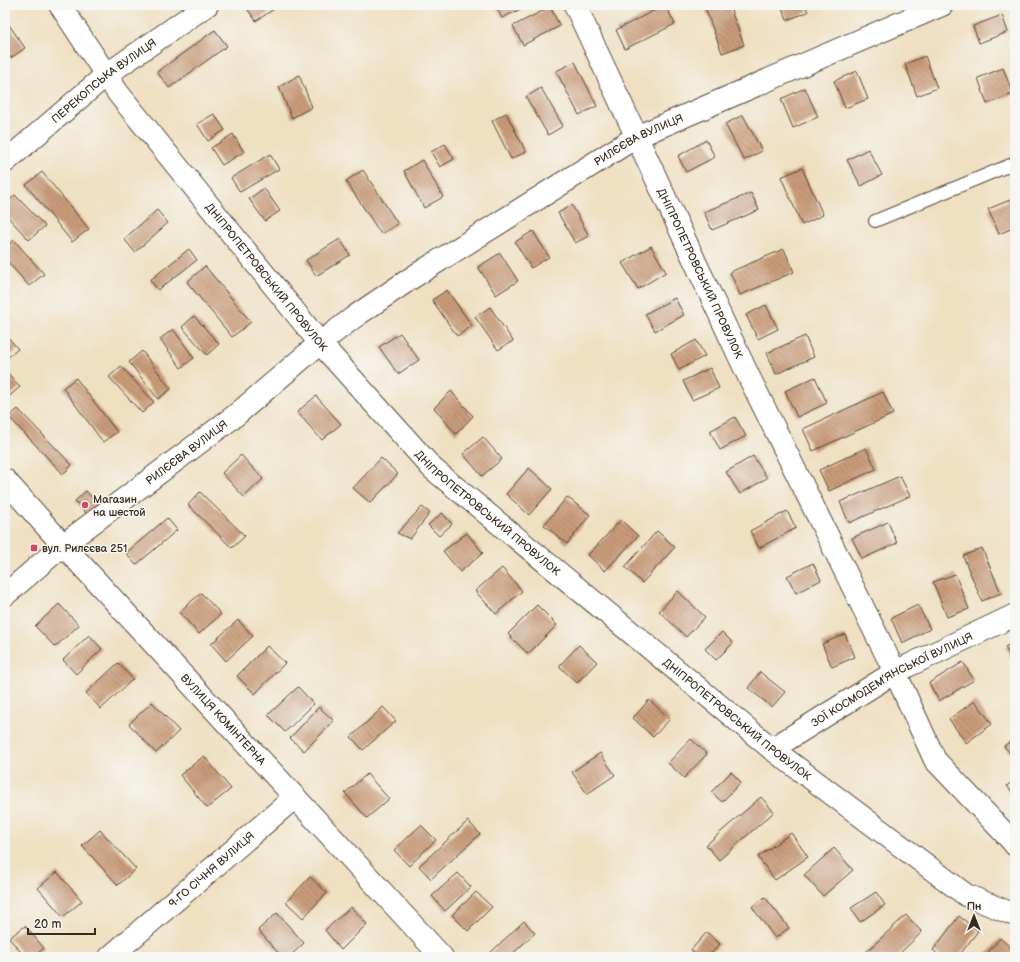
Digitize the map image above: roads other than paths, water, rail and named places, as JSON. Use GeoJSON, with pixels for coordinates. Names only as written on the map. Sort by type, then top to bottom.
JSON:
{"type":"FeatureCollection","features":[{"type":"Feature","properties":{"kind":"street","name":"ДНІПРОПЕТРОВСЬКИЙ ПРОВУЛОК"},"geometry":{"type":"LineString","coordinates":[[60,5],[118,93],[320,343],[433,469],[772,749],[966,895],[1015,915]]}},
{"type":"Feature","properties":{"kind":"street","name":"ПЕРЕКОПСЬКА ВУЛИЦЯ"},"geometry":{"type":"LineString","coordinates":[[5,162],[106,75],[207,5]]}},
{"type":"Feature","properties":{"kind":"street","name":"ДНІПРОПЕТРОВСЬКИЙ ПРОВУЛОК"},"geometry":{"type":"LineString","coordinates":[[575,5],[748,375],[894,672],[935,760],[1015,845]]}},
{"type":"Feature","properties":{"kind":"street","name":"РИЛЄЄВА ВУЛИЦЯ"},"geometry":{"type":"LineString","coordinates":[[5,594],[63,545],[236,415],[320,343],[357,315],[413,277],[636,137],[942,5]]}},
{"type":"Feature","properties":{"kind":"street","name":"ВУЛИЦЯ КОМІНТЕРНА"},"geometry":{"type":"LineString","coordinates":[[5,480],[442,957]]}},
{"type":"Feature","properties":{"kind":"street","name":"ЗОЇ КОСМОДЕМ’ЯНСЬКОЇ ВУЛИЦЯ"},"geometry":{"type":"LineString","coordinates":[[772,749],[894,672],[1015,615]]}},
{"type":"Feature","properties":{"kind":"street","name":"9-ГО СІЧНЯ ВУЛИЦЯ"},"geometry":{"type":"LineString","coordinates":[[110,957],[295,797]]}},
{"type":"Feature","properties":{"kind":"lane"},"geometry":{"type":"LineString","coordinates":[[875,221],[1015,163]]}},
{"type":"Feature","properties":{"kind":"place","name":"Магазин на шестой"},"geometry":{"type":"Point","coordinates":[85,505]}},
{"type":"Feature","properties":{"kind":"place","name":"вул. Рилєєва 251"},"geometry":{"type":"Point","coordinates":[34,548]}}]}
